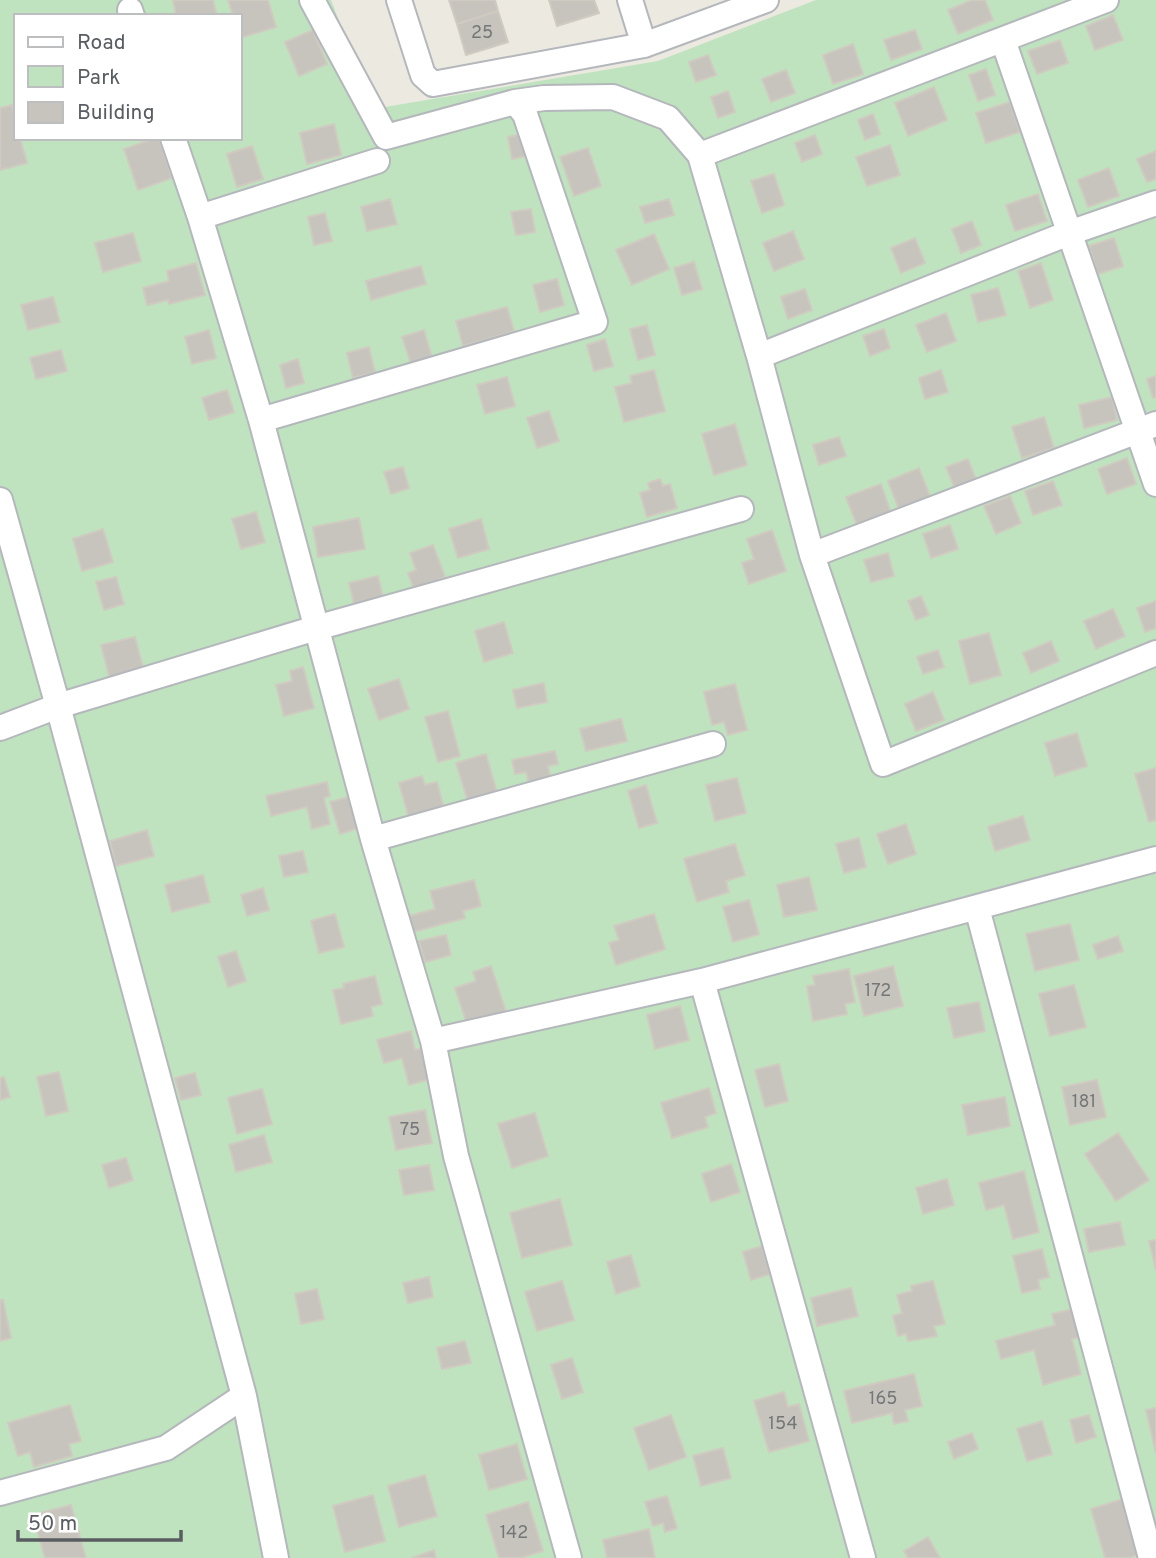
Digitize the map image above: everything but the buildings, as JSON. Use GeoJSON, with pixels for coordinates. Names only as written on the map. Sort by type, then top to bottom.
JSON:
{"type":"FeatureCollection","features":[{"type":"Feature","properties":{"kind":"street"},"geometry":{"type":"LineString","coordinates":[[312,0],[386,137],[515,102],[544,98],[613,97],[668,118],[700,155],[759,356],[813,555],[883,764],[1156,653]]}},
{"type":"Feature","properties":{"kind":"street"},"geometry":{"type":"LineString","coordinates":[[399,0],[423,75],[433,84],[644,45],[765,0]]}},
{"type":"Feature","properties":{"kind":"street"},"geometry":{"type":"LineString","coordinates":[[630,0],[644,45]]}},
{"type":"Feature","properties":{"kind":"street"},"geometry":{"type":"LineString","coordinates":[[700,155],[1105,0]]}},
{"type":"Feature","properties":{"kind":"street"},"geometry":{"type":"LineString","coordinates":[[1003,40],[1069,233],[1147,427],[1156,484]]}},
{"type":"Feature","properties":{"kind":"street"},"geometry":{"type":"LineString","coordinates":[[261,421],[595,322],[525,114],[515,102]]}},
{"type":"Feature","properties":{"kind":"street"},"geometry":{"type":"LineString","coordinates":[[174,140],[200,217],[261,421],[373,839],[433,1041],[456,1156],[569,1558]]}},
{"type":"Feature","properties":{"kind":"street"},"geometry":{"type":"LineString","coordinates":[[200,217],[377,161]]}},
{"type":"Feature","properties":{"kind":"street"},"geometry":{"type":"LineString","coordinates":[[759,356],[1069,233],[1156,203]]}},
{"type":"Feature","properties":{"kind":"street"},"geometry":{"type":"LineString","coordinates":[[813,555],[1147,427]]}},
{"type":"Feature","properties":{"kind":"street"},"geometry":{"type":"LineString","coordinates":[[0,500],[244,1396],[276,1558]]}},
{"type":"Feature","properties":{"kind":"street"},"geometry":{"type":"LineString","coordinates":[[0,728],[58,706],[316,628],[741,509]]}},
{"type":"Feature","properties":{"kind":"street"},"geometry":{"type":"LineString","coordinates":[[373,839],[713,744]]}},
{"type":"Feature","properties":{"kind":"street"},"geometry":{"type":"LineString","coordinates":[[433,1041],[702,981],[1156,859]]}},
{"type":"Feature","properties":{"kind":"street"},"geometry":{"type":"LineString","coordinates":[[977,908],[1151,1558]]}},
{"type":"Feature","properties":{"kind":"street"},"geometry":{"type":"LineString","coordinates":[[702,981],[863,1558]]}},
{"type":"Feature","properties":{"kind":"street"},"geometry":{"type":"LineString","coordinates":[[0,1493],[166,1448],[244,1396]]}},
{"type":"Feature","properties":{"kind":"green space"},"geometry":{"type":"Polygon","coordinates":[[[0,0],[331,0],[373,109],[658,61],[816,0],[1156,0],[1156,1558],[0,1558],[0,0]]]}}]}
